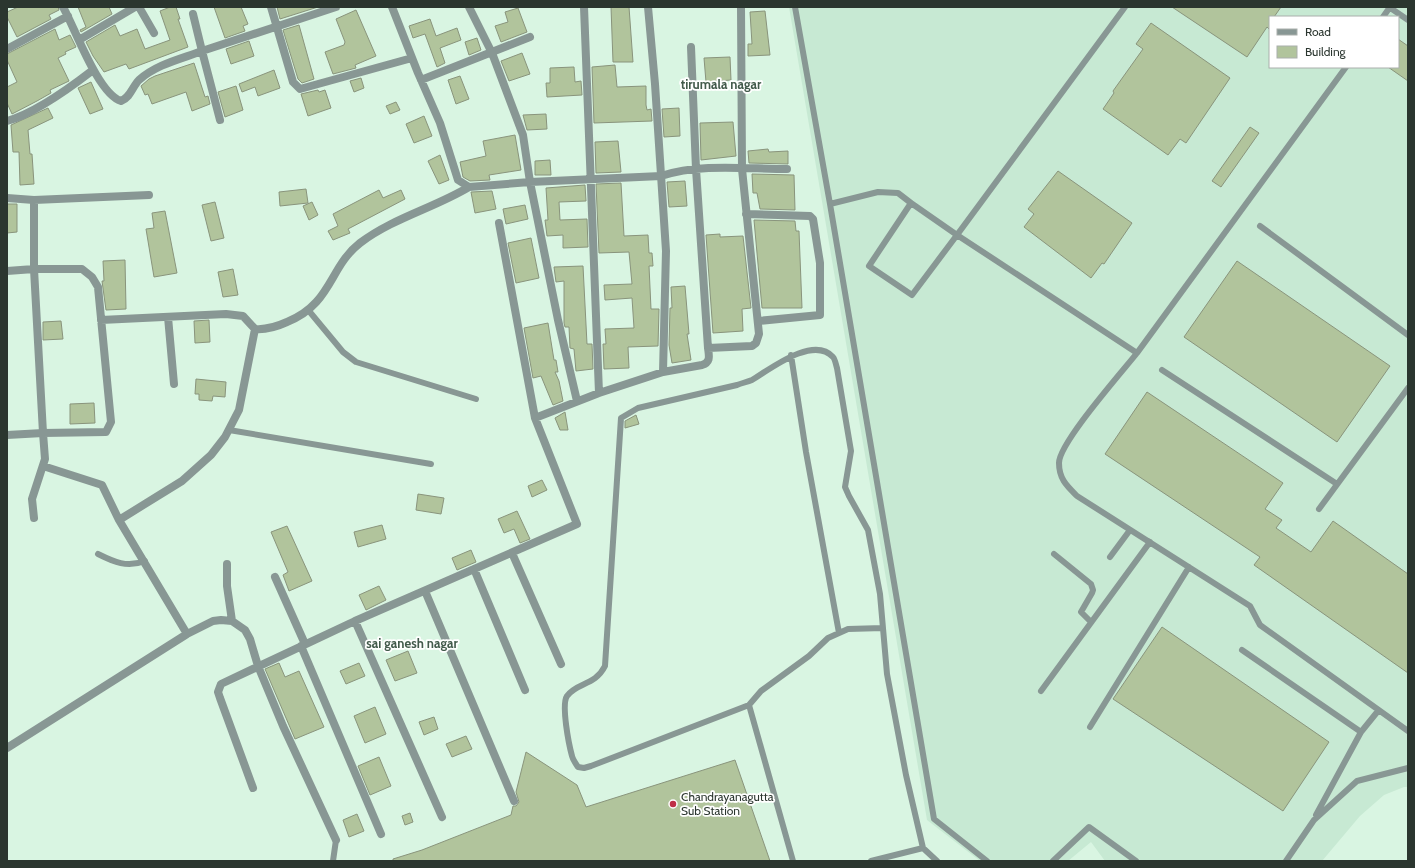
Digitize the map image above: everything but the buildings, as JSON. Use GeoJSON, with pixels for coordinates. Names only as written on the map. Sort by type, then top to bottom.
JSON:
{"type":"FeatureCollection","features":[{"type":"Feature","properties":{"kind":"street"},"geometry":{"type":"LineString","coordinates":[[63,7],[93,70],[102,84],[114,97],[121,101],[128,96],[139,81],[161,66],[336,7]]}},
{"type":"Feature","properties":{"kind":"street"},"geometry":{"type":"LineString","coordinates":[[79,40],[135,7]]}},
{"type":"Feature","properties":{"kind":"street"},"geometry":{"type":"LineString","coordinates":[[139,7],[154,34]]}},
{"type":"Feature","properties":{"kind":"street"},"geometry":{"type":"LineString","coordinates":[[271,7],[293,82],[300,88],[355,75],[412,58]]}},
{"type":"Feature","properties":{"kind":"street"},"geometry":{"type":"LineString","coordinates":[[392,7],[440,123],[458,180],[469,187]]}},
{"type":"Feature","properties":{"kind":"street"},"geometry":{"type":"LineString","coordinates":[[469,7],[492,53],[523,134],[530,182],[558,320],[577,401]]}},
{"type":"Feature","properties":{"kind":"street"},"geometry":{"type":"LineString","coordinates":[[584,7],[599,393]]}},
{"type":"Feature","properties":{"kind":"street"},"geometry":{"type":"LineString","coordinates":[[648,7],[655,84],[666,251],[663,372]]}},
{"type":"Feature","properties":{"kind":"street"},"geometry":{"type":"LineString","coordinates":[[708,348],[752,346],[756,343],[758,338],[758,321],[742,169],[741,7]]}},
{"type":"Feature","properties":{"kind":"street"},"geometry":{"type":"LineString","coordinates":[[193,14],[220,120]]}},
{"type":"Feature","properties":{"kind":"street"},"geometry":{"type":"LineString","coordinates":[[7,49],[68,16]]}},
{"type":"Feature","properties":{"kind":"street"},"geometry":{"type":"LineString","coordinates":[[421,80],[530,37]]}},
{"type":"Feature","properties":{"kind":"street"},"geometry":{"type":"LineString","coordinates":[[535,418],[599,393],[663,372],[706,364],[709,358],[696,169],[691,47]]}},
{"type":"Feature","properties":{"kind":"street"},"geometry":{"type":"LineString","coordinates":[[7,121],[25,114],[68,89],[93,70]]}},
{"type":"Feature","properties":{"kind":"street"},"geometry":{"type":"LineString","coordinates":[[255,329],[271,328],[308,311],[326,291],[344,261],[360,244],[404,217],[451,198],[469,187],[591,178],[661,176],[679,170],[696,169],[787,169]]}},
{"type":"Feature","properties":{"kind":"street"},"geometry":{"type":"LineString","coordinates":[[7,198],[34,200],[149,195]]}},
{"type":"Feature","properties":{"kind":"street"},"geometry":{"type":"LineString","coordinates":[[34,200],[34,269],[45,459],[32,499],[34,518]]}},
{"type":"Feature","properties":{"kind":"street"},"geometry":{"type":"LineString","coordinates":[[746,214],[810,216],[813,219],[820,263],[820,315],[758,321]]}},
{"type":"Feature","properties":{"kind":"street"},"geometry":{"type":"LineString","coordinates":[[253,788],[218,692],[221,684],[355,621],[576,524],[535,418],[499,223]]}},
{"type":"Feature","properties":{"kind":"street"},"geometry":{"type":"LineString","coordinates":[[7,271],[34,269],[82,269],[92,277],[98,287],[111,422],[106,432],[7,435]]}},
{"type":"Feature","properties":{"kind":"street"},"geometry":{"type":"LineString","coordinates":[[101,320],[226,314],[243,316],[255,329]]}},
{"type":"Feature","properties":{"kind":"street"},"geometry":{"type":"LineString","coordinates":[[168,317],[174,384]]}},
{"type":"Feature","properties":{"kind":"street"},"geometry":{"type":"LineString","coordinates":[[119,520],[182,481],[211,455],[229,430],[239,410],[255,329]]}},
{"type":"Feature","properties":{"kind":"street"},"geometry":{"type":"LineString","coordinates":[[43,466],[102,485],[119,520],[187,634]]}},
{"type":"Feature","properties":{"kind":"street"},"geometry":{"type":"LineString","coordinates":[[512,553],[560,664]]}},
{"type":"Feature","properties":{"kind":"street"},"geometry":{"type":"LineString","coordinates":[[227,564],[232,621]]}},
{"type":"Feature","properties":{"kind":"street"},"geometry":{"type":"LineString","coordinates":[[474,569],[525,690]]}},
{"type":"Feature","properties":{"kind":"street"},"geometry":{"type":"LineString","coordinates":[[275,577],[381,834]]}},
{"type":"Feature","properties":{"kind":"street"},"geometry":{"type":"LineString","coordinates":[[425,590],[514,801]]}},
{"type":"Feature","properties":{"kind":"street"},"geometry":{"type":"LineString","coordinates":[[7,748],[187,634],[213,621],[226,619],[232,621],[245,630],[250,639],[258,666],[283,726],[336,840]]}},
{"type":"Feature","properties":{"kind":"street"},"geometry":{"type":"LineString","coordinates":[[355,621],[442,817]]}},
{"type":"Feature","properties":{"kind":"lane"},"geometry":{"type":"LineString","coordinates":[[794,7],[830,204],[934,819],[987,861]]}},
{"type":"Feature","properties":{"kind":"lane"},"geometry":{"type":"LineString","coordinates":[[912,203],[869,266],[912,295],[1125,7]]}},
{"type":"Feature","properties":{"kind":"lane"},"geometry":{"type":"LineString","coordinates":[[1384,16],[1389,7],[1408,20]]}},
{"type":"Feature","properties":{"kind":"lane"},"geometry":{"type":"LineString","coordinates":[[1345,68],[1137,353],[1068,441],[1059,461],[1061,480],[1077,496],[1250,606],[1260,625],[1378,711],[1408,731]]}},
{"type":"Feature","properties":{"kind":"lane"},"geometry":{"type":"LineString","coordinates":[[830,204],[878,192],[898,193],[957,235],[1137,353]]}},
{"type":"Feature","properties":{"kind":"lane"},"geometry":{"type":"LineString","coordinates":[[1260,226],[1408,335]]}},
{"type":"Feature","properties":{"kind":"lane"},"geometry":{"type":"LineString","coordinates":[[308,311],[343,352],[356,362],[476,399]]}},
{"type":"Feature","properties":{"kind":"lane"},"geometry":{"type":"LineString","coordinates":[[883,628],[848,628],[839,632],[828,638],[809,656],[761,692],[749,705],[584,768],[578,767],[572,757],[564,712],[567,696],[574,690],[597,678],[605,666],[621,418],[638,408],[737,385],[752,379],[791,355],[815,350],[824,352],[833,357],[837,368],[851,452],[846,487],[849,496],[868,530],[880,594],[883,628],[887,674],[906,775],[923,848],[937,861]]}},
{"type":"Feature","properties":{"kind":"lane"},"geometry":{"type":"LineString","coordinates":[[791,355],[807,460],[839,632]]}},
{"type":"Feature","properties":{"kind":"lane"},"geometry":{"type":"LineString","coordinates":[[1162,370],[1337,484]]}},
{"type":"Feature","properties":{"kind":"lane"},"geometry":{"type":"LineString","coordinates":[[1319,509],[1408,388]]}},
{"type":"Feature","properties":{"kind":"lane"},"geometry":{"type":"LineString","coordinates":[[229,430],[431,464]]}},
{"type":"Feature","properties":{"kind":"lane"},"geometry":{"type":"LineString","coordinates":[[1110,557],[1130,530]]}},
{"type":"Feature","properties":{"kind":"lane"},"geometry":{"type":"LineString","coordinates":[[1041,691],[1150,542]]}},
{"type":"Feature","properties":{"kind":"lane"},"geometry":{"type":"LineString","coordinates":[[98,554],[115,562],[134,565],[144,561]]}},
{"type":"Feature","properties":{"kind":"lane"},"geometry":{"type":"LineString","coordinates":[[1054,554],[1091,584],[1093,590],[1092,593],[1081,612],[1091,622]]}},
{"type":"Feature","properties":{"kind":"lane"},"geometry":{"type":"LineString","coordinates":[[1090,727],[1189,567]]}},
{"type":"Feature","properties":{"kind":"lane"},"geometry":{"type":"LineString","coordinates":[[1242,650],[1362,732]]}},
{"type":"Feature","properties":{"kind":"lane"},"geometry":{"type":"LineString","coordinates":[[749,705],[793,861]]}},
{"type":"Feature","properties":{"kind":"lane"},"geometry":{"type":"LineString","coordinates":[[1286,861],[1314,820],[1362,732],[1378,711]]}},
{"type":"Feature","properties":{"kind":"lane"},"geometry":{"type":"LineString","coordinates":[[1314,820],[1357,781],[1408,768]]}},
{"type":"Feature","properties":{"kind":"lane"},"geometry":{"type":"LineString","coordinates":[[1053,861],[1089,827],[1136,861]]}},
{"type":"Feature","properties":{"kind":"lane"},"geometry":{"type":"LineString","coordinates":[[333,861],[336,840]]}},
{"type":"Feature","properties":{"kind":"lane"},"geometry":{"type":"LineString","coordinates":[[871,861],[923,848]]}},
{"type":"Feature","properties":{"kind":"shaded area"},"geometry":{"type":"Polygon","coordinates":[[[789,7],[1408,7],[1408,787],[1404,787],[1384,795],[1360,816],[1322,861],[1105,861],[1091,842],[1068,861],[980,861],[927,820],[789,7]]]}},
{"type":"Feature","properties":{"kind":"place","name":"Chandrayanagutta Sub Station"},"geometry":{"type":"Point","coordinates":[673,804]}},
{"type":"Feature","properties":{"kind":"district","name":"tirumala nagar"},"geometry":{"type":"Point","coordinates":[721,84]}},
{"type":"Feature","properties":{"kind":"district","name":"sai ganesh nagar"},"geometry":{"type":"Point","coordinates":[412,643]}}]}
